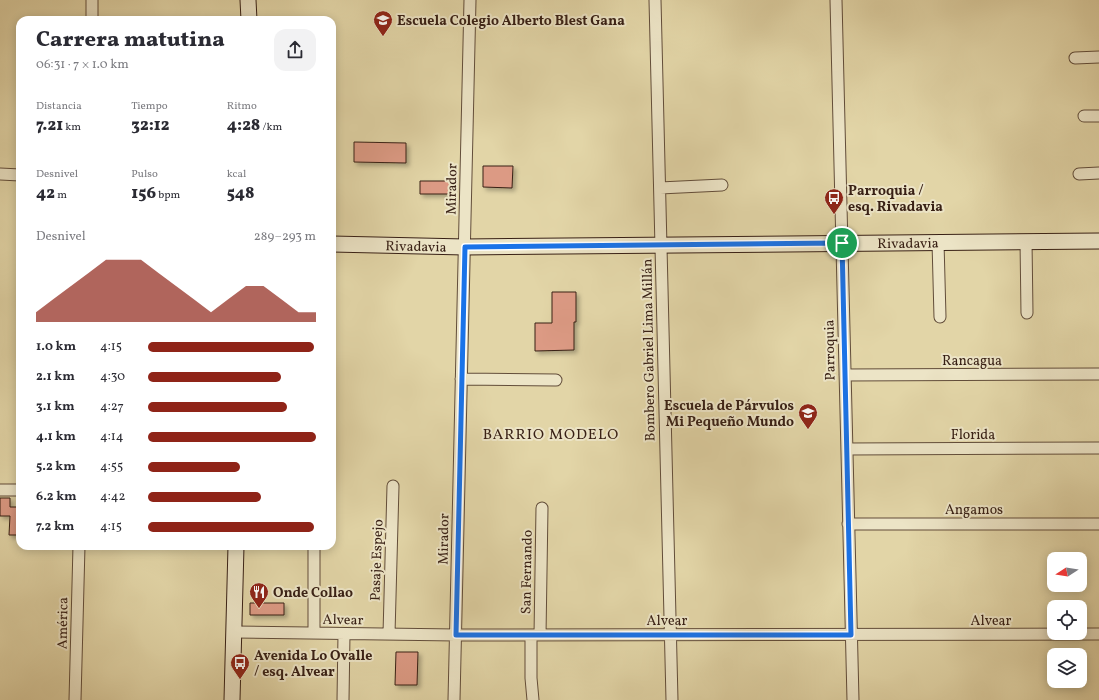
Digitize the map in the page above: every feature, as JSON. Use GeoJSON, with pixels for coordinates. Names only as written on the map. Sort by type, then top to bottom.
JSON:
{"type":"FeatureCollection","features":[{"type":"Feature","properties":{"kind":"street"},"geometry":{"type":"LineString","coordinates":[[92,0],[92,16]]}},
{"type":"Feature","properties":{"kind":"street"},"geometry":{"type":"LineString","coordinates":[[248,0],[249,16]]}},
{"type":"Feature","properties":{"kind":"street","name":"Mirador"},"geometry":{"type":"LineString","coordinates":[[454,700],[470,0]]}},
{"type":"Feature","properties":{"kind":"street","name":"Bombero Gabriel Lima Millán"},"geometry":{"type":"LineString","coordinates":[[655,0],[672,700]]}},
{"type":"Feature","properties":{"kind":"street","name":"Parroquia"},"geometry":{"type":"LineString","coordinates":[[836,0],[853,700]]}},
{"type":"Feature","properties":{"kind":"street"},"geometry":{"type":"LineString","coordinates":[[1075,58],[1099,57]]}},
{"type":"Feature","properties":{"kind":"street"},"geometry":{"type":"LineString","coordinates":[[1084,116],[1099,116]]}},
{"type":"Feature","properties":{"kind":"street"},"geometry":{"type":"LineString","coordinates":[[1079,174],[1099,173]]}},
{"type":"Feature","properties":{"kind":"street"},"geometry":{"type":"LineString","coordinates":[[0,174],[16,175]]}},
{"type":"Feature","properties":{"kind":"street"},"geometry":{"type":"LineString","coordinates":[[660,188],[722,186]]}},
{"type":"Feature","properties":{"kind":"street","name":"Rivadavia"},"geometry":{"type":"LineString","coordinates":[[336,244],[465,247],[1099,241]]}},
{"type":"Feature","properties":{"kind":"street"},"geometry":{"type":"LineString","coordinates":[[938,242],[940,316]]}},
{"type":"Feature","properties":{"kind":"street"},"geometry":{"type":"LineString","coordinates":[[1026,242],[1027,313]]}},
{"type":"Feature","properties":{"kind":"street","name":"Rancagua"},"geometry":{"type":"LineString","coordinates":[[845,375],[1099,374]]}},
{"type":"Feature","properties":{"kind":"street"},"geometry":{"type":"LineString","coordinates":[[461,379],[556,380]]}},
{"type":"Feature","properties":{"kind":"street","name":"Florida"},"geometry":{"type":"LineString","coordinates":[[846,449],[1099,448]]}},
{"type":"Feature","properties":{"kind":"street","name":"Pasaje Espejo"},"geometry":{"type":"LineString","coordinates":[[389,634],[393,486]]}},
{"type":"Feature","properties":{"kind":"street"},"geometry":{"type":"LineString","coordinates":[[0,490],[16,490]]}},
{"type":"Feature","properties":{"kind":"street","name":"San Fernando"},"geometry":{"type":"LineString","coordinates":[[533,700],[542,508]]}},
{"type":"Feature","properties":{"kind":"street","name":"Angamos"},"geometry":{"type":"LineString","coordinates":[[848,524],[1099,524]]}},
{"type":"Feature","properties":{"kind":"street","name":"América"},"geometry":{"type":"LineString","coordinates":[[75,700],[79,550]]}},
{"type":"Feature","properties":{"kind":"street"},"geometry":{"type":"LineString","coordinates":[[232,700],[236,550]]}},
{"type":"Feature","properties":{"kind":"street"},"geometry":{"type":"LineString","coordinates":[[314,550],[314,633]]}},
{"type":"Feature","properties":{"kind":"street","name":"Alvear"},"geometry":{"type":"LineString","coordinates":[[234,632],[456,635],[1099,634]]}},
{"type":"Feature","properties":{"kind":"street"},"geometry":{"type":"LineString","coordinates":[[343,700],[344,634]]}},
{"type":"Feature","properties":{"kind":"building"},"geometry":{"type":"Polygon","coordinates":[[[354,142],[406,143],[406,163],[354,162],[354,142]]]}},
{"type":"Feature","properties":{"kind":"building"},"geometry":{"type":"Polygon","coordinates":[[[483,166],[513,166],[512,188],[483,187],[483,166]]]}},
{"type":"Feature","properties":{"kind":"building"},"geometry":{"type":"Polygon","coordinates":[[[420,181],[452,181],[452,194],[420,194],[420,181]]]}},
{"type":"Feature","properties":{"kind":"building"},"geometry":{"type":"Polygon","coordinates":[[[552,292],[576,292],[574,350],[535,351],[535,323],[552,323],[552,292]]]}},
{"type":"Feature","properties":{"kind":"building"},"geometry":{"type":"Polygon","coordinates":[[[0,498],[10,498],[10,507],[16,507],[16,535],[9,535],[10,516],[0,516],[0,498]]]}},
{"type":"Feature","properties":{"kind":"building"},"geometry":{"type":"Polygon","coordinates":[[[250,603],[284,603],[284,615],[250,615],[250,603]]]}},
{"type":"Feature","properties":{"kind":"building"},"geometry":{"type":"Polygon","coordinates":[[[396,652],[418,652],[417,685],[395,685],[396,652]]]}},
{"type":"Feature","properties":{"kind":"place","name":"Escuela Colegio Alberto Blest Gana"},"geometry":{"type":"Point","coordinates":[383,37]}},
{"type":"Feature","properties":{"kind":"place","name":"Parroquia / esq. Rivadavia"},"geometry":{"type":"Point","coordinates":[834,215]}},
{"type":"Feature","properties":{"kind":"place","name":"Escuela de Párvulos Mi Pequeño Mundo"},"geometry":{"type":"Point","coordinates":[808,430]}},
{"type":"Feature","properties":{"kind":"place","name":"Onde Collao"},"geometry":{"type":"Point","coordinates":[259,609]}},
{"type":"Feature","properties":{"kind":"place","name":"Avenida Lo Ovalle / esq. Alvear"},"geometry":{"type":"Point","coordinates":[240,680]}},
{"type":"Feature","properties":{"kind":"district","name":"BARRIO MODELO"},"geometry":{"type":"Point","coordinates":[551,434]}},
{"type":"Feature","properties":{"kind":"route"},"geometry":{"type":"LineString","coordinates":[[842,243],[851,635],[456,635],[465,247],[842,243]]}}]}
